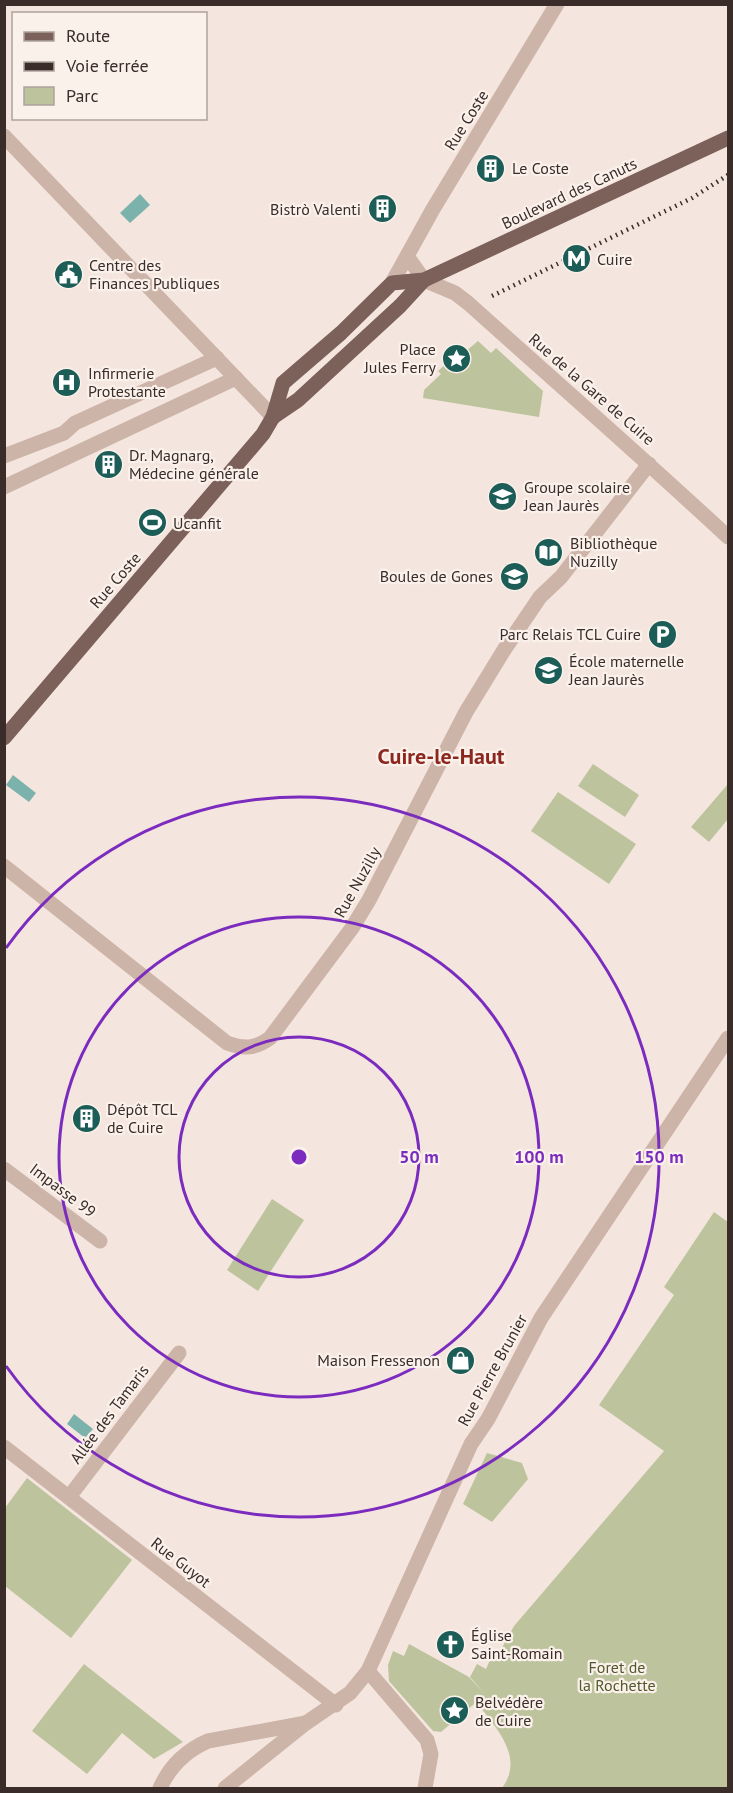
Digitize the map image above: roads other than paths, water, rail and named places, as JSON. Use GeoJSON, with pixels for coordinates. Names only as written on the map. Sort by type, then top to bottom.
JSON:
{"type":"FeatureCollection","features":[{"type":"Feature","properties":{"kind":"main road","name":"Boulevard des Canuts"},"geometry":{"type":"LineString","coordinates":[[424,280],[729,138]]}},
{"type":"Feature","properties":{"kind":"main road"},"geometry":{"type":"LineString","coordinates":[[392,283],[424,280]]}},
{"type":"Feature","properties":{"kind":"main road","name":"Rue Coste"},"geometry":{"type":"LineString","coordinates":[[273,417],[298,400],[400,306],[424,280]]}},
{"type":"Feature","properties":{"kind":"main road","name":"Rue Coste"},"geometry":{"type":"LineString","coordinates":[[4,738],[263,434],[273,417],[283,383],[341,333],[392,283]]}},
{"type":"Feature","properties":{"kind":"street","name":"Rue Coste"},"geometry":{"type":"LineString","coordinates":[[392,283],[433,209],[557,4]]}},
{"type":"Feature","properties":{"kind":"street"},"geometry":{"type":"LineString","coordinates":[[4,136],[273,417]]}},
{"type":"Feature","properties":{"kind":"street"},"geometry":{"type":"LineString","coordinates":[[407,256],[424,280]]}},
{"type":"Feature","properties":{"kind":"street","name":"Rue de la Gare de Cuire"},"geometry":{"type":"LineString","coordinates":[[424,280],[455,293],[468,303],[729,537]]}},
{"type":"Feature","properties":{"kind":"street"},"geometry":{"type":"LineString","coordinates":[[4,456],[66,432],[75,423],[217,358]]}},
{"type":"Feature","properties":{"kind":"street"},"geometry":{"type":"LineString","coordinates":[[4,487],[236,378]]}},
{"type":"Feature","properties":{"kind":"street","name":"Rue Nuzilly"},"geometry":{"type":"LineString","coordinates":[[4,866],[227,1043],[239,1047],[262,1044],[270,1038],[364,909],[470,706],[540,597],[561,577],[650,464]]}},
{"type":"Feature","properties":{"kind":"street","name":"Rue Pierre Brunier"},"geometry":{"type":"LineString","coordinates":[[225,1788],[306,1723],[336,1705],[350,1693],[368,1671],[471,1444],[488,1419],[532,1331],[729,1038]]}},
{"type":"Feature","properties":{"kind":"street","name":"Impasse 99"},"geometry":{"type":"LineString","coordinates":[[4,1169],[100,1241]]}},
{"type":"Feature","properties":{"kind":"street","name":"Allée des Tamaris"},"geometry":{"type":"LineString","coordinates":[[69,1497],[179,1353]]}},
{"type":"Feature","properties":{"kind":"street","name":"Rue Guyot"},"geometry":{"type":"LineString","coordinates":[[4,1447],[336,1705]]}},
{"type":"Feature","properties":{"kind":"street"},"geometry":{"type":"LineString","coordinates":[[368,1671],[427,1740],[431,1754],[425,1788]]}},
{"type":"Feature","properties":{"kind":"street","name":"Rue Pierre Brunier"},"geometry":{"type":"LineString","coordinates":[[160,1788],[174,1764],[195,1747],[208,1741],[306,1723]]}},
{"type":"Feature","properties":{"kind":"water"},"geometry":{"type":"Polygon","coordinates":[[[140,194],[150,205],[130,223],[120,213],[140,194]]]}},
{"type":"Feature","properties":{"kind":"water"},"geometry":{"type":"Polygon","coordinates":[[[13,775],[36,793],[29,802],[6,785],[13,775]]]}},
{"type":"Feature","properties":{"kind":"water"},"geometry":{"type":"Polygon","coordinates":[[[74,1414],[93,1429],[85,1438],[67,1424],[74,1414]]]}},
{"type":"Feature","properties":{"kind":"railway"},"geometry":{"type":"LineString","coordinates":[[492,296],[692,198],[728,175]]}},
{"type":"Feature","properties":{"kind":"place","name":"Le Coste"},"geometry":{"type":"Point","coordinates":[491,168]}},
{"type":"Feature","properties":{"kind":"place","name":"Bistrò Valenti"},"geometry":{"type":"Point","coordinates":[382,209]}},
{"type":"Feature","properties":{"kind":"place","name":"Cuire"},"geometry":{"type":"Point","coordinates":[576,259]}},
{"type":"Feature","properties":{"kind":"place","name":"Centre des Finances Publiques"},"geometry":{"type":"Point","coordinates":[68,274]}},
{"type":"Feature","properties":{"kind":"place","name":"Place Jules Ferry"},"geometry":{"type":"Point","coordinates":[457,358]}},
{"type":"Feature","properties":{"kind":"place","name":"Infirmerie Protestante"},"geometry":{"type":"Point","coordinates":[67,382]}},
{"type":"Feature","properties":{"kind":"place","name":"Dr. Magnarg, Médecine générale"},"geometry":{"type":"Point","coordinates":[108,464]}},
{"type":"Feature","properties":{"kind":"place","name":"Groupe scolaire Jean Jaurès"},"geometry":{"type":"Point","coordinates":[503,496]}},
{"type":"Feature","properties":{"kind":"place","name":"Ucanfit"},"geometry":{"type":"Point","coordinates":[152,523]}},
{"type":"Feature","properties":{"kind":"place","name":"Bibliothèque Nuzilly"},"geometry":{"type":"Point","coordinates":[549,552]}},
{"type":"Feature","properties":{"kind":"place","name":"Boules de Gones"},"geometry":{"type":"Point","coordinates":[514,576]}},
{"type":"Feature","properties":{"kind":"place","name":"Parc Relais TCL Cuire"},"geometry":{"type":"Point","coordinates":[662,634]}},
{"type":"Feature","properties":{"kind":"place","name":"École maternelle Jean Jaurès"},"geometry":{"type":"Point","coordinates":[548,670]}},
{"type":"Feature","properties":{"kind":"place","name":"Dépôt TCL de Cuire"},"geometry":{"type":"Point","coordinates":[86,1118]}},
{"type":"Feature","properties":{"kind":"place","name":"Maison Fressenon"},"geometry":{"type":"Point","coordinates":[461,1360]}},
{"type":"Feature","properties":{"kind":"place","name":"Église Saint-Romain"},"geometry":{"type":"Point","coordinates":[450,1644]}},
{"type":"Feature","properties":{"kind":"place","name":"Belvédère de Cuire"},"geometry":{"type":"Point","coordinates":[454,1711]}},
{"type":"Feature","properties":{"kind":"district","name":"Cuire-le-Haut"},"geometry":{"type":"Point","coordinates":[441,756]}},
{"type":"Feature","properties":{"kind":"park label","name":"Foret de la Rochette"},"geometry":{"type":"Point","coordinates":[617,1676]}}]}
